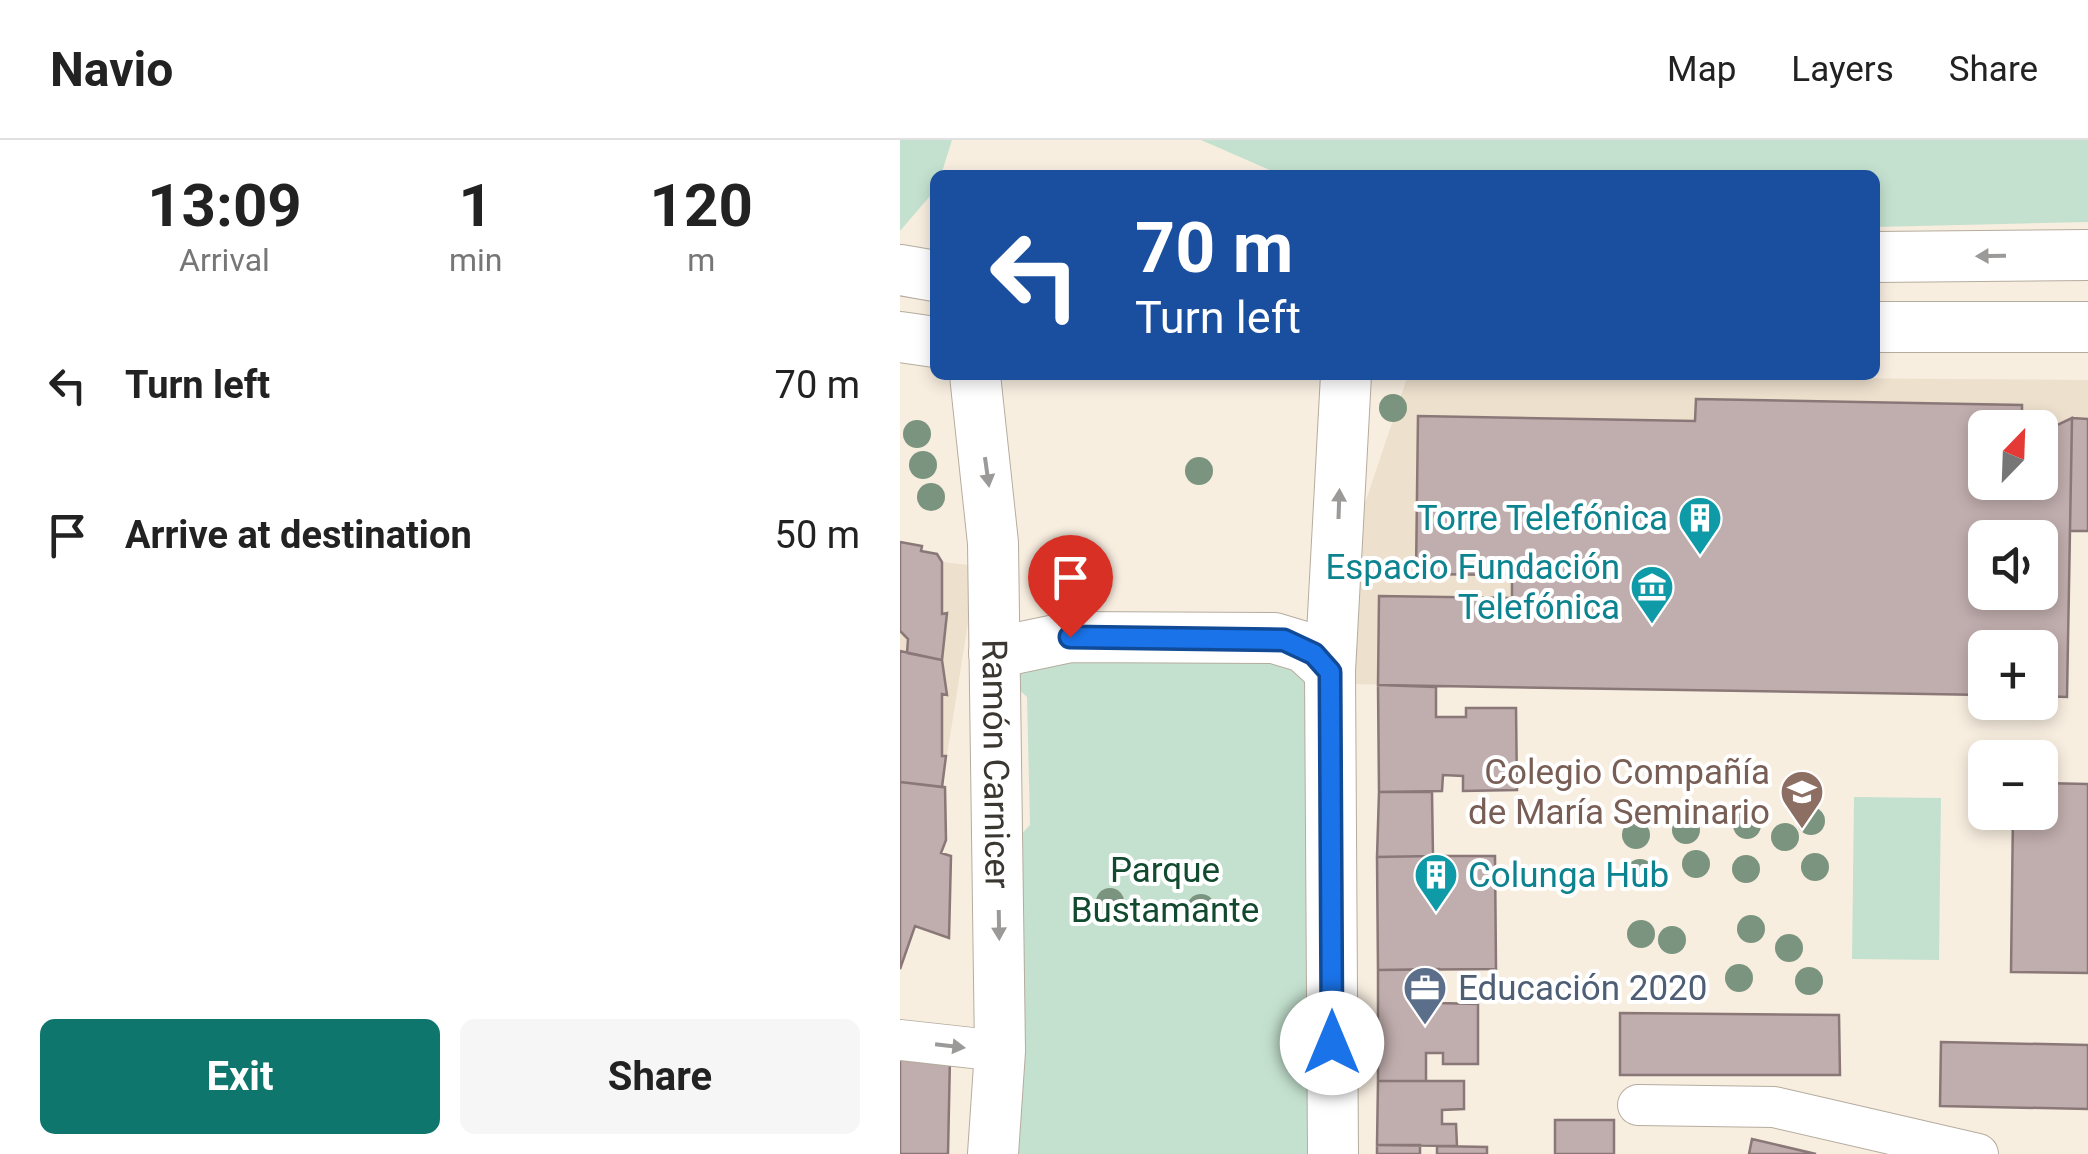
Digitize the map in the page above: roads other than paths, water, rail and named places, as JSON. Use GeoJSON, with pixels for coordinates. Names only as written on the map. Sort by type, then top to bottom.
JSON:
{"type":"FeatureCollection","features":[{"type":"Feature","properties":{"kind":"main road"},"geometry":{"type":"LineString","coordinates":[[1880,257],[2088,254]]}},
{"type":"Feature","properties":{"kind":"main road"},"geometry":{"type":"LineString","coordinates":[[900,270],[930,275]]}},
{"type":"Feature","properties":{"kind":"main road"},"geometry":{"type":"LineString","coordinates":[[1880,327],[2088,326]]}},
{"type":"Feature","properties":{"kind":"main road"},"geometry":{"type":"LineString","coordinates":[[900,337],[930,341]]}},
{"type":"Feature","properties":{"kind":"main road","name":"Ramón Carnicer"},"geometry":{"type":"LineString","coordinates":[[976,380],[992,524],[1000,1050],[993,1154]]}},
{"type":"Feature","properties":{"kind":"main road"},"geometry":{"type":"LineString","coordinates":[[1333,1154],[1330,672],[1346,380]]}},
{"type":"Feature","properties":{"kind":"main road"},"geometry":{"type":"LineString","coordinates":[[994,653],[1070,637],[1274,638],[1304,648],[1330,672]]}},
{"type":"Feature","properties":{"kind":"street"},"geometry":{"type":"LineString","coordinates":[[900,1040],[1000,1050]]}},
{"type":"Feature","properties":{"kind":"street"},"geometry":{"type":"LineString","coordinates":[[1638,1105],[1774,1107],[1978,1154]]}},
{"type":"Feature","properties":{"kind":"place","name":"Torre Telefónica"},"geometry":{"type":"Point","coordinates":[1700,556]}},
{"type":"Feature","properties":{"kind":"place","name":"Espacio Fundación Telefónica"},"geometry":{"type":"Point","coordinates":[1652,625]}},
{"type":"Feature","properties":{"kind":"place","name":"Colegio Compañía de María Seminario"},"geometry":{"type":"Point","coordinates":[1802,830]}},
{"type":"Feature","properties":{"kind":"place","name":"Colunga Hub"},"geometry":{"type":"Point","coordinates":[1436,913]}},
{"type":"Feature","properties":{"kind":"place","name":"Educación 2020"},"geometry":{"type":"Point","coordinates":[1425,1026]}},
{"type":"Feature","properties":{"kind":"park label","name":"Parque Bustamante"},"geometry":{"type":"Point","coordinates":[1165,890]}}]}
